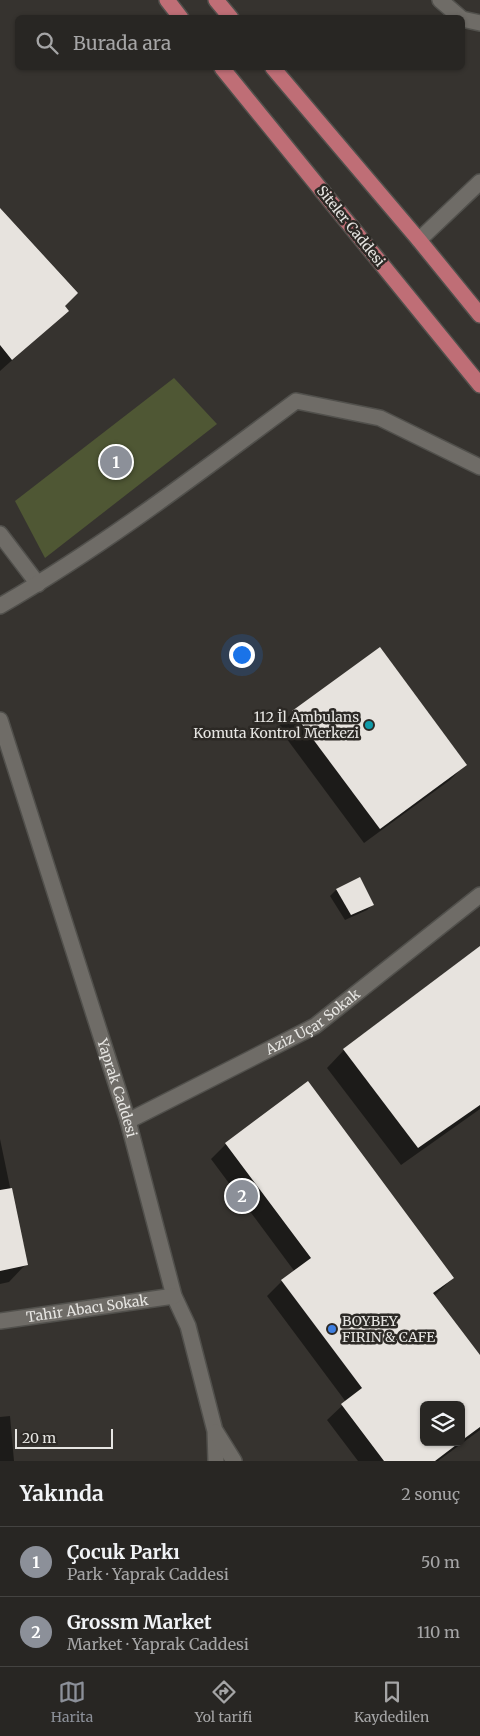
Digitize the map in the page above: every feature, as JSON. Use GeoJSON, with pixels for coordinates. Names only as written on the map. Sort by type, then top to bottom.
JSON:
{"type":"FeatureCollection","features":[{"type":"Feature","properties":{"kind":"main road"},"geometry":{"type":"LineString","coordinates":[[167,0],[179,15]]}},
{"type":"Feature","properties":{"kind":"main road"},"geometry":{"type":"LineString","coordinates":[[216,0],[228,15]]}},
{"type":"Feature","properties":{"kind":"main road","name":"Siteler Caddesi"},"geometry":{"type":"LineString","coordinates":[[224,70],[480,385]]}},
{"type":"Feature","properties":{"kind":"main road"},"geometry":{"type":"LineString","coordinates":[[275,70],[480,314]]}},
{"type":"Feature","properties":{"kind":"street"},"geometry":{"type":"LineString","coordinates":[[440,0],[458,15]]}},
{"type":"Feature","properties":{"kind":"street"},"geometry":{"type":"LineString","coordinates":[[465,19],[480,23]]}},
{"type":"Feature","properties":{"kind":"street"},"geometry":{"type":"LineString","coordinates":[[419,240],[480,182]]}},
{"type":"Feature","properties":{"kind":"street"},"geometry":{"type":"LineString","coordinates":[[0,606],[38,584],[168,496],[296,402],[380,418],[480,467]]}},
{"type":"Feature","properties":{"kind":"street"},"geometry":{"type":"LineString","coordinates":[[0,534],[38,584]]}},
{"type":"Feature","properties":{"kind":"street","name":"Yaprak Caddesi"},"geometry":{"type":"LineString","coordinates":[[0,720],[128,1121],[174,1296],[188,1326],[215,1431],[216,1461]]}},
{"type":"Feature","properties":{"kind":"street","name":"Aziz Uçar Sokak"},"geometry":{"type":"LineString","coordinates":[[128,1121],[315,1026],[480,895]]}},
{"type":"Feature","properties":{"kind":"street","name":"Tahir Abacı Sokak"},"geometry":{"type":"LineString","coordinates":[[0,1320],[174,1296]]}},
{"type":"Feature","properties":{"kind":"street"},"geometry":{"type":"LineString","coordinates":[[215,1431],[234,1461]]}},
{"type":"Feature","properties":{"kind":"green space"},"geometry":{"type":"Polygon","coordinates":[[[174,378],[217,424],[45,558],[15,501],[174,378]]]}},
{"type":"Feature","properties":{"kind":"building"},"geometry":{"type":"Polygon","coordinates":[[[0,208],[78,293],[65,306],[69,311],[12,360],[0,345],[0,208]]]}},
{"type":"Feature","properties":{"kind":"building","name":"112 İl Ambulans Komuta Kontrol Merkezi"},"geometry":{"type":"Polygon","coordinates":[[[380,647],[467,765],[380,829],[292,711],[380,647]]]}},
{"type":"Feature","properties":{"kind":"building"},"geometry":{"type":"Polygon","coordinates":[[[360,877],[374,905],[351,915],[336,889],[360,877]]]}},
{"type":"Feature","properties":{"kind":"building"},"geometry":{"type":"Polygon","coordinates":[[[480,946],[480,1105],[418,1148],[343,1049],[480,946]]]}},
{"type":"Feature","properties":{"kind":"building"},"geometry":{"type":"Polygon","coordinates":[[[308,1081],[454,1278],[433,1293],[480,1355],[480,1427],[465,1438],[465,1401],[420,1401],[420,1446],[455,1446],[435,1461],[384,1461],[341,1404],[362,1388],[281,1280],[311,1258],[225,1143],[308,1081]]]}},
{"type":"Feature","properties":{"kind":"building"},"geometry":{"type":"Polygon","coordinates":[[[12,1188],[28,1265],[0,1271],[0,1190],[12,1188]]]}},
{"type":"Feature","properties":{"kind":"place","name":"Çocuk Parkı"},"geometry":{"type":"Point","coordinates":[116,462]}},
{"type":"Feature","properties":{"kind":"place","name":"112 İl Ambulans Komuta Kontrol Merkezi"},"geometry":{"type":"Point","coordinates":[369,725]}},
{"type":"Feature","properties":{"kind":"place","name":"Grossm Market"},"geometry":{"type":"Point","coordinates":[242,1196]}},
{"type":"Feature","properties":{"kind":"place","name":"BOYBEY FIRIN & CAFE"},"geometry":{"type":"Point","coordinates":[332,1329]}}]}
